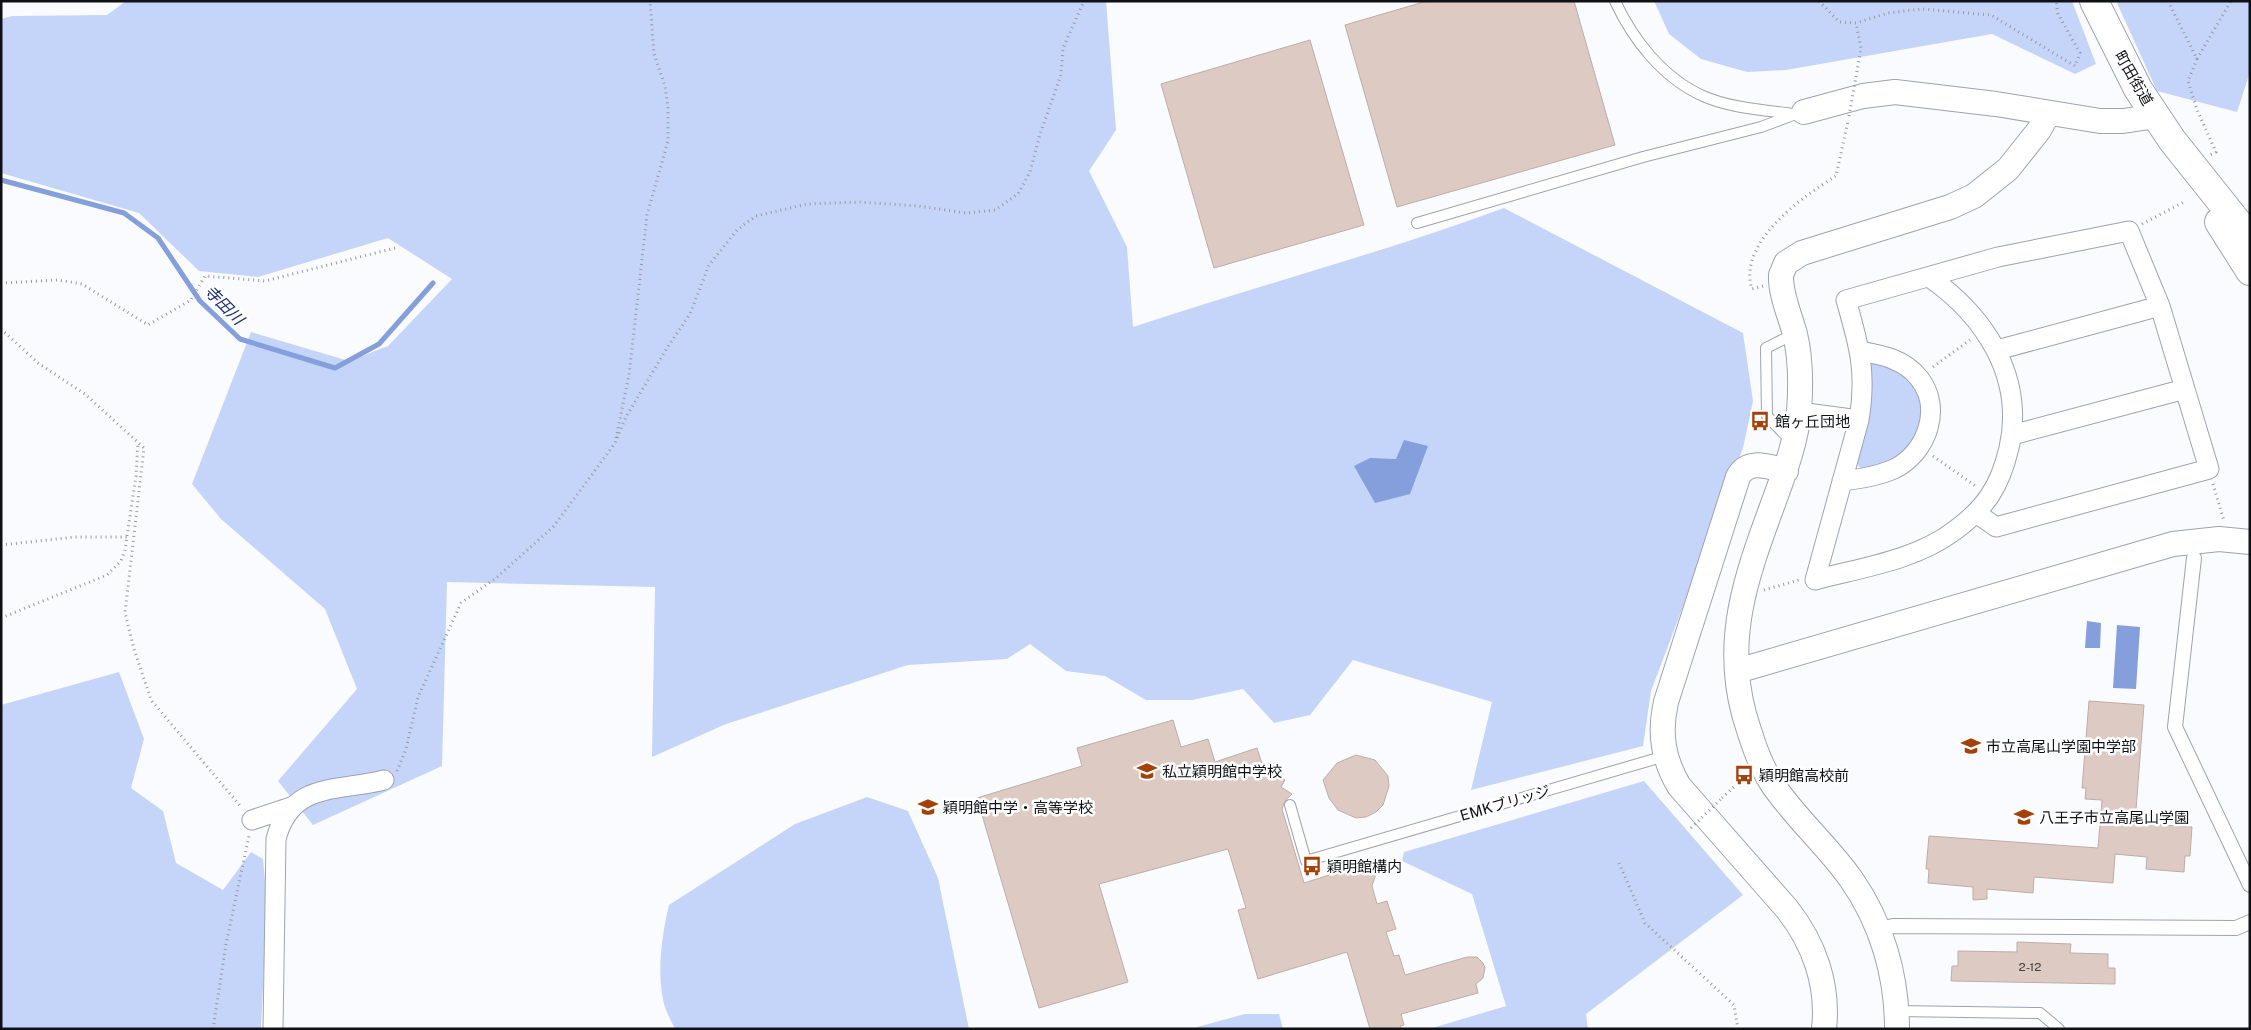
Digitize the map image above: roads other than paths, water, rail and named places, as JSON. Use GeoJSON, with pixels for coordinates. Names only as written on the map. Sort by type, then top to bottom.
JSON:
{"type":"FeatureCollection","features":[{"type":"Feature","properties":{"kind":"main road","name":"町田街道"},"geometry":{"type":"LineString","coordinates":[[2094,1],[2117,49],[2156,116],[2191,155],[2198,171],[2250,238]]}},
{"type":"Feature","properties":{"kind":"main road","name":"町田街道"},"geometry":{"type":"LineString","coordinates":[[2191,155],[2188,175],[2250,271]]}},
{"type":"Feature","properties":{"kind":"street"},"geometry":{"type":"LineString","coordinates":[[1800,113],[1863,96],[1895,92],[1996,104],[2100,121],[2123,121],[2156,116]]}},
{"type":"Feature","properties":{"kind":"street"},"geometry":{"type":"LineString","coordinates":[[1897,1020],[1890,965],[1878,928],[1867,905],[1848,876],[1776,789],[1764,769],[1743,711],[1737,671],[1738,617],[1745,585],[1786,471],[1794,444],[1799,412],[1800,372],[1795,336],[1781,280],[1784,266],[1796,255],[1950,207],[1983,191],[2008,169],[2039,130],[2048,114]]}},
{"type":"Feature","properties":{"kind":"street"},"geometry":{"type":"LineString","coordinates":[[1929,276],[1945,288],[1984,329],[1997,350],[2008,376],[2013,403],[2012,435],[2004,471],[1990,497],[1976,513],[1954,532],[1931,546],[1815,580],[1859,420],[1864,376],[1860,351],[1846,300],[1929,276],[1998,257],[2129,231],[2160,306],[2209,469],[1996,527],[1976,513]]}},
{"type":"Feature","properties":{"kind":"street"},"geometry":{"type":"LineString","coordinates":[[1997,350],[2160,306]]}},
{"type":"Feature","properties":{"kind":"street"},"geometry":{"type":"LineString","coordinates":[[1842,481],[1865,478],[1895,468],[1920,447],[1927,435],[1930,407],[1919,378],[1895,360],[1860,351]]}},
{"type":"Feature","properties":{"kind":"street"},"geometry":{"type":"LineString","coordinates":[[2012,435],[2185,389]]}},
{"type":"Feature","properties":{"kind":"street"},"geometry":{"type":"LineString","coordinates":[[1799,412],[1859,420]]}},
{"type":"Feature","properties":{"kind":"street"},"geometry":{"type":"LineString","coordinates":[[1786,471],[1756,464],[1742,471],[1738,477],[1666,702],[1657,758],[1672,775],[1687,797],[1787,909],[1803,931],[1814,952],[1821,976],[1825,1002],[1824,1029]]}},
{"type":"Feature","properties":{"kind":"street"},"geometry":{"type":"LineString","coordinates":[[1737,671],[2174,544],[2207,539],[2250,542]]}},
{"type":"Feature","properties":{"kind":"street"},"geometry":{"type":"LineString","coordinates":[[2194,558],[2175,727],[2250,885]]}},
{"type":"Feature","properties":{"kind":"street"},"geometry":{"type":"LineString","coordinates":[[252,820],[290,807],[336,786],[384,780]]}},
{"type":"Feature","properties":{"kind":"street"},"geometry":{"type":"LineString","coordinates":[[273,1029],[276,839],[280,822],[290,807]]}},
{"type":"Feature","properties":{"kind":"street"},"geometry":{"type":"LineString","coordinates":[[1878,928],[1893,926],[2236,928],[2250,922]]}},
{"type":"Feature","properties":{"kind":"lane"},"geometry":{"type":"LineString","coordinates":[[1615,1],[1622,17],[1645,51],[1675,80],[1703,96],[1738,106],[1800,113]]}},
{"type":"Feature","properties":{"kind":"lane"},"geometry":{"type":"LineString","coordinates":[[1417,223],[1643,157],[1761,127],[1800,113]]}},
{"type":"Feature","properties":{"kind":"lane"},"geometry":{"type":"LineString","coordinates":[[1794,444],[1767,416],[1766,348],[1795,336]]}},
{"type":"Feature","properties":{"kind":"lane","name":"EMKブリッジ"},"geometry":{"type":"LineString","coordinates":[[1290,805],[1306,861],[1657,758]]}},
{"type":"Feature","properties":{"kind":"lane"},"geometry":{"type":"LineString","coordinates":[[1897,1020],[2040,1013],[2059,1029]]}},
{"type":"Feature","properties":{"kind":"water"},"geometry":{"type":"Polygon","coordinates":[[[1404,440],[1428,446],[1410,494],[1375,503],[1354,466],[1370,458],[1396,459],[1404,440]]]}},
{"type":"Feature","properties":{"kind":"water"},"geometry":{"type":"Polygon","coordinates":[[[2087,621],[2101,623],[2100,648],[2085,648],[2087,621]]]}},
{"type":"Feature","properties":{"kind":"water"},"geometry":{"type":"Polygon","coordinates":[[[2117,625],[2140,627],[2136,689],[2113,688],[2117,625]]]}},
{"type":"Feature","properties":{"kind":"waterway","name":"寺田川"},"geometry":{"type":"LineString","coordinates":[[1,180],[124,213],[158,238],[200,301],[240,339],[335,368],[379,344],[433,283]]}},
{"type":"Feature","properties":{"kind":"place","name":"館ヶ丘団地"},"geometry":{"type":"Point","coordinates":[1760,421]}},
{"type":"Feature","properties":{"kind":"place","name":"市立高尾山学園中学部"},"geometry":{"type":"Point","coordinates":[1971,746]}},
{"type":"Feature","properties":{"kind":"place","name":"私立穎明館中学校"},"geometry":{"type":"Point","coordinates":[1147,771]}},
{"type":"Feature","properties":{"kind":"place","name":"穎明館高校前"},"geometry":{"type":"Point","coordinates":[1744,775]}},
{"type":"Feature","properties":{"kind":"place","name":"穎明館中学・高等学校"},"geometry":{"type":"Point","coordinates":[928,807]}},
{"type":"Feature","properties":{"kind":"place","name":"八王子市立高尾山学園"},"geometry":{"type":"Point","coordinates":[2024,817]}},
{"type":"Feature","properties":{"kind":"place","name":"穎明館構内"},"geometry":{"type":"Point","coordinates":[1312,866]}}]}
